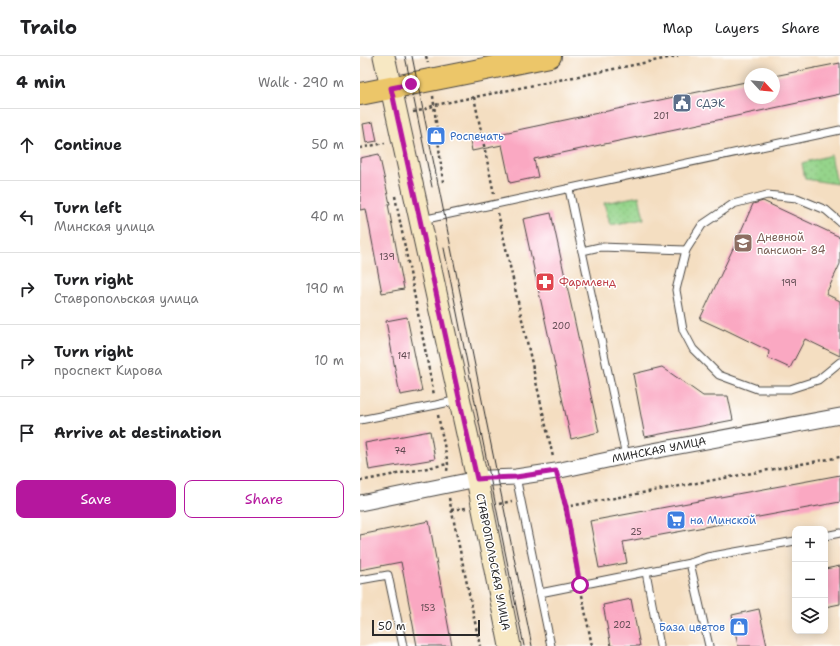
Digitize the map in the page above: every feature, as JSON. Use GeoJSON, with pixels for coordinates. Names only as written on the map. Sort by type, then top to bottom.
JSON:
{"type":"FeatureCollection","features":[{"type":"Feature","properties":{"kind":"main road"},"geometry":{"type":"LineString","coordinates":[[360,94],[431,80],[494,64],[550,56]]}},
{"type":"Feature","properties":{"kind":"street","name":"СТАВРОПОЛЬСКАЯ УЛИЦА"},"geometry":{"type":"LineString","coordinates":[[384,56],[460,399],[510,646]]}},
{"type":"Feature","properties":{"kind":"street","name":"МИНСКАЯ УЛИЦА"},"geometry":{"type":"LineString","coordinates":[[360,503],[477,479],[516,477],[556,471],[626,456],[840,416]]}},
{"type":"Feature","properties":{"kind":"lane"},"geometry":{"type":"LineString","coordinates":[[420,220],[840,130]]}},
{"type":"Feature","properties":{"kind":"lane"},"geometry":{"type":"LineString","coordinates":[[569,189],[626,456]]}},
{"type":"Feature","properties":{"kind":"lane"},"geometry":{"type":"LineString","coordinates":[[840,222],[826,210],[797,198],[767,195],[733,204],[702,226],[686,250],[676,290],[683,330],[694,349],[720,374],[757,389],[790,389],[818,380],[840,362]]}},
{"type":"Feature","properties":{"kind":"lane"},"geometry":{"type":"LineString","coordinates":[[582,251],[600,248],[686,250]]}},
{"type":"Feature","properties":{"kind":"lane"},"geometry":{"type":"LineString","coordinates":[[360,420],[460,399]]}},
{"type":"Feature","properties":{"kind":"lane"},"geometry":{"type":"LineString","coordinates":[[516,477],[551,646]]}},
{"type":"Feature","properties":{"kind":"lane"},"geometry":{"type":"LineString","coordinates":[[828,535],[840,533]]}},
{"type":"Feature","properties":{"kind":"lane"},"geometry":{"type":"LineString","coordinates":[[540,593],[690,563],[707,557],[792,543]]}},
{"type":"Feature","properties":{"kind":"lane"},"geometry":{"type":"LineString","coordinates":[[690,563],[709,646]]}},
{"type":"Feature","properties":{"kind":"lane"},"geometry":{"type":"LineString","coordinates":[[646,572],[660,646]]}},
{"type":"Feature","properties":{"kind":"lane"},"geometry":{"type":"LineString","coordinates":[[360,580],[388,575],[403,646]]}},
{"type":"Feature","properties":{"kind":"path"},"geometry":{"type":"LineString","coordinates":[[426,56],[431,80],[443,182]]}},
{"type":"Feature","properties":{"kind":"path"},"geometry":{"type":"LineString","coordinates":[[397,115],[423,110],[434,105],[474,96],[678,56]]}},
{"type":"Feature","properties":{"kind":"path"},"geometry":{"type":"LineString","coordinates":[[474,96],[496,204],[556,471],[566,507],[592,646]]}},
{"type":"Feature","properties":{"kind":"path"},"geometry":{"type":"LineString","coordinates":[[360,148],[385,143]]}},
{"type":"Feature","properties":{"kind":"path"},"geometry":{"type":"LineString","coordinates":[[566,507],[840,457]]}},
{"type":"Feature","properties":{"kind":"path"},"geometry":{"type":"LineString","coordinates":[[360,481],[448,464]]}},
{"type":"Feature","properties":{"kind":"green space"},"geometry":{"type":"Polygon","coordinates":[[[831,155],[837,184],[805,179],[802,163],[831,155]]]}},
{"type":"Feature","properties":{"kind":"green space"},"geometry":{"type":"Polygon","coordinates":[[[639,196],[644,219],[610,225],[604,203],[639,196]]]}},
{"type":"Feature","properties":{"kind":"building"},"geometry":{"type":"Polygon","coordinates":[[[840,63],[840,94],[534,159],[538,177],[510,183],[502,145],[472,151],[470,140],[744,82],[744,104],[780,104],[780,75],[840,63]]]}},
{"type":"Feature","properties":{"kind":"building"},"geometry":{"type":"Polygon","coordinates":[[[373,122],[377,141],[366,143],[363,124],[373,122]]]}},
{"type":"Feature","properties":{"kind":"building"},"geometry":{"type":"Polygon","coordinates":[[[379,154],[390,204],[388,204],[404,289],[382,293],[366,209],[360,210],[360,158],[379,154]]]}},
{"type":"Feature","properties":{"kind":"building"},"geometry":{"type":"Polygon","coordinates":[[[763,201],[840,237],[840,264],[826,294],[840,301],[840,356],[805,339],[790,368],[768,358],[769,351],[700,319],[753,204],[763,201]]]}},
{"type":"Feature","properties":{"kind":"building"},"geometry":{"type":"Polygon","coordinates":[[[551,213],[599,432],[571,439],[523,219],[551,213]]]}},
{"type":"Feature","properties":{"kind":"building"},"geometry":{"type":"Polygon","coordinates":[[[407,317],[422,391],[400,395],[386,321],[407,317]]]}},
{"type":"Feature","properties":{"kind":"building"},"geometry":{"type":"Polygon","coordinates":[[[662,367],[703,396],[728,396],[733,420],[645,437],[633,374],[662,367]]]}},
{"type":"Feature","properties":{"kind":"building"},"geometry":{"type":"Polygon","coordinates":[[[430,431],[435,459],[369,470],[365,443],[430,431]]]}},
{"type":"Feature","properties":{"kind":"building"},"geometry":{"type":"Polygon","coordinates":[[[840,475],[840,502],[623,542],[627,563],[599,568],[590,521],[840,475]]]}},
{"type":"Feature","properties":{"kind":"building"},"geometry":{"type":"Polygon","coordinates":[[[429,521],[452,646],[417,646],[401,562],[360,570],[360,535],[429,521]]]}},
{"type":"Feature","properties":{"kind":"building"},"geometry":{"type":"Polygon","coordinates":[[[840,566],[840,604],[828,606],[828,598],[828,568],[840,566]]]}},
{"type":"Feature","properties":{"kind":"building"},"geometry":{"type":"Polygon","coordinates":[[[631,599],[640,646],[611,646],[603,605],[631,599]]]}},
{"type":"Feature","properties":{"kind":"building"},"geometry":{"type":"Polygon","coordinates":[[[759,609],[767,646],[738,646],[732,615],[759,609]]]}},
{"type":"Feature","properties":{"kind":"tram line"},"geometry":{"type":"LineString","coordinates":[[405,56],[432,187]]}},
{"type":"Feature","properties":{"kind":"tram line"},"geometry":{"type":"LineString","coordinates":[[412,56],[532,646]]}},
{"type":"Feature","properties":{"kind":"tram line"},"geometry":{"type":"LineString","coordinates":[[444,248],[524,646]]}},
{"type":"Feature","properties":{"kind":"place","name":"СДЭК"},"geometry":{"type":"Point","coordinates":[682,103]}},
{"type":"Feature","properties":{"kind":"place","name":"Роспечать"},"geometry":{"type":"Point","coordinates":[436,136]}},
{"type":"Feature","properties":{"kind":"place","name":"Дневной пансион- 84"},"geometry":{"type":"Point","coordinates":[743,243]}},
{"type":"Feature","properties":{"kind":"place","name":"Фармленд"},"geometry":{"type":"Point","coordinates":[545,282]}},
{"type":"Feature","properties":{"kind":"place","name":"на Минской"},"geometry":{"type":"Point","coordinates":[676,520]}},
{"type":"Feature","properties":{"kind":"place","name":"База цветов"},"geometry":{"type":"Point","coordinates":[739,627]}},
{"type":"Feature","properties":{"kind":"route"},"geometry":{"type":"LineString","coordinates":[[411,84],[391,88],[477,479],[516,477],[556,471],[566,507],[580,585]]}}]}
